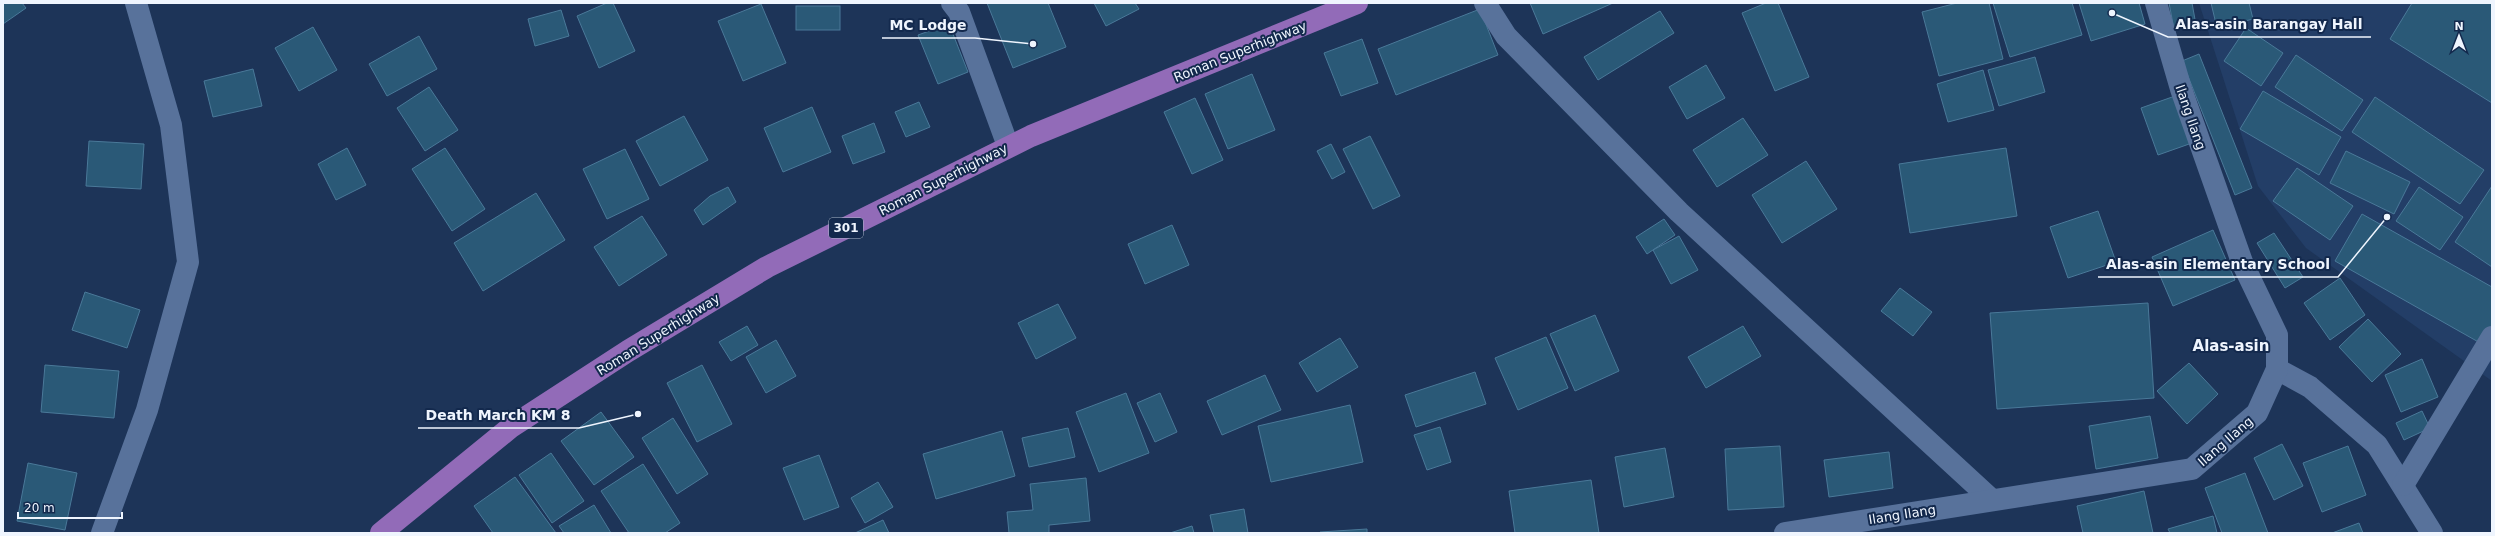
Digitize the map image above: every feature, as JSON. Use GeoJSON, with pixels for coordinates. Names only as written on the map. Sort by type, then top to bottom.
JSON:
{"type":"FeatureCollection","features":[{"type":"Feature","properties":{"kind":"main road","name":"Roman Superhighway"},"geometry":{"type":"LineString","coordinates":[[381,533],[511,427],[628,351],[767,267],[1008,146],[1357,3]]}},
{"type":"Feature","properties":{"kind":"street"},"geometry":{"type":"LineString","coordinates":[[102,533],[147,410],[188,262],[170,125],[136,3]]}},
{"type":"Feature","properties":{"kind":"street"},"geometry":{"type":"LineString","coordinates":[[952,3],[959,12],[1008,146]]}},
{"type":"Feature","properties":{"kind":"street"},"geometry":{"type":"LineString","coordinates":[[1485,3],[1506,36],[1679,212],[1992,500]]}},
{"type":"Feature","properties":{"kind":"street","name":"Ilang Ilang"},"geometry":{"type":"LineString","coordinates":[[1785,533],[2192,469],[2256,413],[2277,370],[2277,335],[2242,262],[2181,89],[2156,3]]}},
{"type":"Feature","properties":{"kind":"street"},"geometry":{"type":"LineString","coordinates":[[2402,485],[2492,337]]}},
{"type":"Feature","properties":{"kind":"street"},"geometry":{"type":"LineString","coordinates":[[2277,370],[2310,387],[2377,445],[2432,533]]}},
{"type":"Feature","properties":{"kind":"shaded area"},"geometry":{"type":"Polygon","coordinates":[[[2199,3],[2492,3],[2492,381],[2306,248],[2258,186],[2199,3]]]}},
{"type":"Feature","properties":{"kind":"building"},"geometry":{"type":"Polygon","coordinates":[[[3,3],[22,3],[26,8],[3,24],[3,3]]]}},
{"type":"Feature","properties":{"kind":"building"},"geometry":{"type":"Polygon","coordinates":[[[607,3],[613,3],[635,51],[599,68],[577,16],[607,3]]]}},
{"type":"Feature","properties":{"kind":"building"},"geometry":{"type":"Polygon","coordinates":[[[987,3],[1048,3],[1066,47],[1013,68],[987,3]]]}},
{"type":"Feature","properties":{"kind":"building"},"geometry":{"type":"Polygon","coordinates":[[[1094,3],[1135,3],[1139,9],[1106,26],[1094,3]]]}},
{"type":"Feature","properties":{"kind":"building"},"geometry":{"type":"Polygon","coordinates":[[[1530,3],[1613,3],[1543,34],[1530,3]]]}},
{"type":"Feature","properties":{"kind":"building"},"geometry":{"type":"Polygon","coordinates":[[[1766,3],[1778,3],[1809,77],[1775,91],[1742,13],[1766,3]]]}},
{"type":"Feature","properties":{"kind":"building"},"geometry":{"type":"Polygon","coordinates":[[[1957,3],[1989,3],[2003,59],[1939,76],[1922,12],[1957,3]]]}},
{"type":"Feature","properties":{"kind":"building"},"geometry":{"type":"Polygon","coordinates":[[[1993,3],[2072,3],[2082,35],[2010,57],[1993,3]]]}},
{"type":"Feature","properties":{"kind":"building"},"geometry":{"type":"Polygon","coordinates":[[[2079,3],[2139,3],[2145,24],[2091,41],[2079,3]]]}},
{"type":"Feature","properties":{"kind":"building"},"geometry":{"type":"Polygon","coordinates":[[[2169,3],[2192,3],[2196,25],[2174,29],[2169,3]]]}},
{"type":"Feature","properties":{"kind":"building"},"geometry":{"type":"Polygon","coordinates":[[[2211,3],[2249,3],[2253,19],[2217,28],[2211,3]]]}},
{"type":"Feature","properties":{"kind":"building"},"geometry":{"type":"Polygon","coordinates":[[[2412,3],[2492,3],[2492,103],[2390,39],[2412,3]]]}},
{"type":"Feature","properties":{"kind":"building"},"geometry":{"type":"Polygon","coordinates":[[[761,4],[786,63],[743,81],[718,21],[761,4]]]}},
{"type":"Feature","properties":{"kind":"building"},"geometry":{"type":"Polygon","coordinates":[[[796,6],[840,6],[840,30],[796,30],[796,6]]]}},
{"type":"Feature","properties":{"kind":"building"},"geometry":{"type":"Polygon","coordinates":[[[1480,9],[1498,55],[1396,95],[1378,49],[1480,9]]]}},
{"type":"Feature","properties":{"kind":"building"},"geometry":{"type":"Polygon","coordinates":[[[561,10],[569,36],[535,46],[528,19],[561,10]]]}},
{"type":"Feature","properties":{"kind":"building"},"geometry":{"type":"Polygon","coordinates":[[[1660,11],[1674,33],[1598,80],[1584,57],[1660,11]]]}},
{"type":"Feature","properties":{"kind":"building"},"geometry":{"type":"Polygon","coordinates":[[[949,24],[968,72],[938,84],[918,35],[949,24]]]}},
{"type":"Feature","properties":{"kind":"building"},"geometry":{"type":"Polygon","coordinates":[[[313,27],[337,70],[299,91],[275,48],[313,27]]]}},
{"type":"Feature","properties":{"kind":"building"},"geometry":{"type":"Polygon","coordinates":[[[2246,28],[2283,53],[2261,86],[2224,61],[2246,28]]]}},
{"type":"Feature","properties":{"kind":"building"},"geometry":{"type":"Polygon","coordinates":[[[419,36],[437,69],[387,96],[369,64],[419,36]]]}},
{"type":"Feature","properties":{"kind":"building"},"geometry":{"type":"Polygon","coordinates":[[[1362,39],[1378,83],[1341,96],[1324,53],[1362,39]]]}},
{"type":"Feature","properties":{"kind":"building"},"geometry":{"type":"Polygon","coordinates":[[[2199,54],[2252,188],[2235,195],[2182,61],[2199,54]]]}},
{"type":"Feature","properties":{"kind":"building"},"geometry":{"type":"Polygon","coordinates":[[[2296,55],[2363,100],[2342,131],[2275,87],[2296,55]]]}},
{"type":"Feature","properties":{"kind":"building"},"geometry":{"type":"Polygon","coordinates":[[[2035,57],[2045,92],[1999,106],[1988,70],[2035,57]]]}},
{"type":"Feature","properties":{"kind":"building"},"geometry":{"type":"Polygon","coordinates":[[[1706,65],[1725,98],[1687,119],[1669,87],[1706,65]]]}},
{"type":"Feature","properties":{"kind":"building"},"geometry":{"type":"Polygon","coordinates":[[[253,69],[262,106],[213,117],[204,81],[253,69]]]}},
{"type":"Feature","properties":{"kind":"building"},"geometry":{"type":"Polygon","coordinates":[[[1983,70],[1994,110],[1948,122],[1937,84],[1983,70]]]}},
{"type":"Feature","properties":{"kind":"building"},"geometry":{"type":"Polygon","coordinates":[[[1252,74],[1275,130],[1228,149],[1205,94],[1252,74]]]}},
{"type":"Feature","properties":{"kind":"building"},"geometry":{"type":"Polygon","coordinates":[[[429,87],[458,130],[425,151],[397,108],[429,87]]]}},
{"type":"Feature","properties":{"kind":"building"},"geometry":{"type":"Polygon","coordinates":[[[2263,91],[2341,137],[2319,175],[2240,129],[2263,91]]]}},
{"type":"Feature","properties":{"kind":"building"},"geometry":{"type":"Polygon","coordinates":[[[2175,96],[2192,143],[2158,155],[2141,108],[2175,96]]]}},
{"type":"Feature","properties":{"kind":"building"},"geometry":{"type":"Polygon","coordinates":[[[2375,97],[2484,170],[2460,204],[2352,132],[2375,97]]]}},
{"type":"Feature","properties":{"kind":"building"},"geometry":{"type":"Polygon","coordinates":[[[1195,98],[1223,160],[1192,174],[1164,112],[1195,98]]]}},
{"type":"Feature","properties":{"kind":"building"},"geometry":{"type":"Polygon","coordinates":[[[919,102],[930,127],[906,137],[895,112],[919,102]]]}},
{"type":"Feature","properties":{"kind":"building"},"geometry":{"type":"Polygon","coordinates":[[[812,107],[831,152],[783,172],[764,128],[812,107]]]}},
{"type":"Feature","properties":{"kind":"building"},"geometry":{"type":"Polygon","coordinates":[[[684,116],[708,160],[660,186],[636,141],[684,116]]]}},
{"type":"Feature","properties":{"kind":"building"},"geometry":{"type":"Polygon","coordinates":[[[1743,118],[1768,155],[1717,187],[1693,150],[1743,118]]]}},
{"type":"Feature","properties":{"kind":"building"},"geometry":{"type":"Polygon","coordinates":[[[874,123],[885,152],[853,164],[842,136],[874,123]]]}},
{"type":"Feature","properties":{"kind":"building"},"geometry":{"type":"Polygon","coordinates":[[[1370,136],[1400,196],[1373,209],[1343,149],[1370,136]]]}},
{"type":"Feature","properties":{"kind":"building"},"geometry":{"type":"Polygon","coordinates":[[[89,141],[144,144],[141,189],[86,186],[89,141]]]}},
{"type":"Feature","properties":{"kind":"building"},"geometry":{"type":"Polygon","coordinates":[[[1331,144],[1345,172],[1332,179],[1317,151],[1331,144]]]}},
{"type":"Feature","properties":{"kind":"building"},"geometry":{"type":"Polygon","coordinates":[[[347,148],[366,185],[336,200],[318,164],[347,148]]]}},
{"type":"Feature","properties":{"kind":"building"},"geometry":{"type":"Polygon","coordinates":[[[445,148],[485,209],[452,231],[412,169],[445,148]]]}},
{"type":"Feature","properties":{"kind":"building"},"geometry":{"type":"Polygon","coordinates":[[[2006,148],[2017,216],[1910,233],[1899,164],[2006,148]]]}},
{"type":"Feature","properties":{"kind":"building"},"geometry":{"type":"Polygon","coordinates":[[[625,149],[649,199],[607,219],[583,169],[625,149]]]}},
{"type":"Feature","properties":{"kind":"building"},"geometry":{"type":"Polygon","coordinates":[[[2346,151],[2410,182],[2394,214],[2330,183],[2346,151]]]}},
{"type":"Feature","properties":{"kind":"building"},"geometry":{"type":"Polygon","coordinates":[[[1806,161],[1837,209],[1782,243],[1752,195],[1806,161]]]}},
{"type":"Feature","properties":{"kind":"building"},"geometry":{"type":"Polygon","coordinates":[[[2297,168],[2353,206],[2330,240],[2273,201],[2297,168]]]}},
{"type":"Feature","properties":{"kind":"building"},"geometry":{"type":"Polygon","coordinates":[[[2492,186],[2492,267],[2455,242],[2492,186]]]}},
{"type":"Feature","properties":{"kind":"building"},"geometry":{"type":"Polygon","coordinates":[[[728,187],[736,202],[703,225],[694,210],[710,196],[728,187]]]}},
{"type":"Feature","properties":{"kind":"building"},"geometry":{"type":"Polygon","coordinates":[[[2419,187],[2463,217],[2440,250],[2396,221],[2419,187]]]}},
{"type":"Feature","properties":{"kind":"building"},"geometry":{"type":"Polygon","coordinates":[[[536,193],[565,240],[483,291],[454,243],[536,193]]]}},
{"type":"Feature","properties":{"kind":"building"},"geometry":{"type":"Polygon","coordinates":[[[2098,211],[2116,262],[2068,278],[2050,227],[2098,211]]]}},
{"type":"Feature","properties":{"kind":"building"},"geometry":{"type":"Polygon","coordinates":[[[2362,214],[2492,287],[2492,327],[2482,344],[2335,261],[2362,214]]]}},
{"type":"Feature","properties":{"kind":"building"},"geometry":{"type":"Polygon","coordinates":[[[642,216],[667,255],[619,286],[594,247],[642,216]]]}},
{"type":"Feature","properties":{"kind":"building"},"geometry":{"type":"Polygon","coordinates":[[[1664,219],[1675,235],[1647,254],[1636,237],[1664,219]]]}},
{"type":"Feature","properties":{"kind":"building"},"geometry":{"type":"Polygon","coordinates":[[[1172,225],[1189,265],[1145,284],[1128,244],[1172,225]]]}},
{"type":"Feature","properties":{"kind":"building"},"geometry":{"type":"Polygon","coordinates":[[[2213,230],[2235,280],[2173,306],[2152,257],[2213,230]]]}},
{"type":"Feature","properties":{"kind":"building"},"geometry":{"type":"Polygon","coordinates":[[[2274,233],[2303,277],[2285,288],[2257,243],[2274,233]]]}},
{"type":"Feature","properties":{"kind":"building"},"geometry":{"type":"Polygon","coordinates":[[[1679,236],[1698,270],[1671,284],[1653,250],[1679,236]]]}},
{"type":"Feature","properties":{"kind":"building"},"geometry":{"type":"Polygon","coordinates":[[[2340,278],[2365,315],[2330,340],[2304,303],[2340,278]]]}},
{"type":"Feature","properties":{"kind":"building"},"geometry":{"type":"Polygon","coordinates":[[[1900,288],[1932,312],[1913,336],[1881,311],[1900,288]]]}},
{"type":"Feature","properties":{"kind":"building"},"geometry":{"type":"Polygon","coordinates":[[[85,292],[140,310],[127,348],[72,330],[85,292]]]}},
{"type":"Feature","properties":{"kind":"building"},"geometry":{"type":"Polygon","coordinates":[[[2148,303],[2154,398],[1997,409],[1990,313],[2148,303]]]}},
{"type":"Feature","properties":{"kind":"building"},"geometry":{"type":"Polygon","coordinates":[[[1058,304],[1076,338],[1036,359],[1018,323],[1058,304]]]}},
{"type":"Feature","properties":{"kind":"building"},"geometry":{"type":"Polygon","coordinates":[[[1595,315],[1619,371],[1575,391],[1550,334],[1595,315]]]}},
{"type":"Feature","properties":{"kind":"building"},"geometry":{"type":"Polygon","coordinates":[[[2368,319],[2401,354],[2372,382],[2339,347],[2368,319]]]}},
{"type":"Feature","properties":{"kind":"building"},"geometry":{"type":"Polygon","coordinates":[[[747,326],[758,345],[731,361],[719,342],[747,326]]]}},
{"type":"Feature","properties":{"kind":"building"},"geometry":{"type":"Polygon","coordinates":[[[1743,326],[1761,356],[1706,388],[1688,357],[1743,326]]]}},
{"type":"Feature","properties":{"kind":"building"},"geometry":{"type":"Polygon","coordinates":[[[1546,337],[1568,388],[1518,410],[1495,358],[1546,337]]]}},
{"type":"Feature","properties":{"kind":"building"},"geometry":{"type":"Polygon","coordinates":[[[1340,338],[1358,367],[1317,392],[1299,363],[1340,338]]]}},
{"type":"Feature","properties":{"kind":"building"},"geometry":{"type":"Polygon","coordinates":[[[776,340],[796,376],[766,393],[746,357],[776,340]]]}},
{"type":"Feature","properties":{"kind":"building"},"geometry":{"type":"Polygon","coordinates":[[[2422,359],[2438,397],[2401,412],[2385,375],[2422,359]]]}},
{"type":"Feature","properties":{"kind":"building"},"geometry":{"type":"Polygon","coordinates":[[[2189,363],[2218,394],[2187,424],[2157,391],[2189,363]]]}},
{"type":"Feature","properties":{"kind":"building"},"geometry":{"type":"Polygon","coordinates":[[[45,365],[119,371],[114,418],[41,412],[45,365]]]}},
{"type":"Feature","properties":{"kind":"building"},"geometry":{"type":"Polygon","coordinates":[[[702,365],[732,424],[697,442],[667,383],[702,365]]]}},
{"type":"Feature","properties":{"kind":"building"},"geometry":{"type":"Polygon","coordinates":[[[1475,372],[1486,404],[1416,427],[1405,395],[1475,372]]]}},
{"type":"Feature","properties":{"kind":"building"},"geometry":{"type":"Polygon","coordinates":[[[1265,375],[1281,410],[1222,435],[1207,401],[1265,375]]]}},
{"type":"Feature","properties":{"kind":"building"},"geometry":{"type":"Polygon","coordinates":[[[1126,393],[1149,453],[1099,472],[1076,412],[1126,393]]]}},
{"type":"Feature","properties":{"kind":"building"},"geometry":{"type":"Polygon","coordinates":[[[1160,393],[1177,432],[1155,442],[1137,403],[1160,393]]]}},
{"type":"Feature","properties":{"kind":"building"},"geometry":{"type":"Polygon","coordinates":[[[1350,405],[1363,462],[1271,482],[1258,426],[1350,405]]]}},
{"type":"Feature","properties":{"kind":"building"},"geometry":{"type":"Polygon","coordinates":[[[2422,411],[2430,428],[2404,440],[2396,423],[2422,411]]]}},
{"type":"Feature","properties":{"kind":"building"},"geometry":{"type":"Polygon","coordinates":[[[601,412],[634,457],[594,485],[561,441],[601,412]]]}},
{"type":"Feature","properties":{"kind":"building"},"geometry":{"type":"Polygon","coordinates":[[[2150,416],[2158,458],[2096,469],[2089,426],[2150,416]]]}},
{"type":"Feature","properties":{"kind":"building"},"geometry":{"type":"Polygon","coordinates":[[[673,418],[708,474],[677,494],[642,438],[673,418]]]}},
{"type":"Feature","properties":{"kind":"building"},"geometry":{"type":"Polygon","coordinates":[[[1440,427],[1451,462],[1427,470],[1414,435],[1440,427]]]}},
{"type":"Feature","properties":{"kind":"building"},"geometry":{"type":"Polygon","coordinates":[[[1068,428],[1075,457],[1029,467],[1022,438],[1068,428]]]}},
{"type":"Feature","properties":{"kind":"building"},"geometry":{"type":"Polygon","coordinates":[[[1002,431],[1015,476],[936,499],[923,454],[1002,431]]]}},
{"type":"Feature","properties":{"kind":"building"},"geometry":{"type":"Polygon","coordinates":[[[2282,444],[2303,486],[2274,500],[2254,458],[2282,444]]]}},
{"type":"Feature","properties":{"kind":"building"},"geometry":{"type":"Polygon","coordinates":[[[1780,446],[1784,507],[1728,510],[1725,449],[1780,446]]]}},
{"type":"Feature","properties":{"kind":"building"},"geometry":{"type":"Polygon","coordinates":[[[2348,446],[2366,495],[2322,512],[2303,463],[2348,446]]]}},
{"type":"Feature","properties":{"kind":"building"},"geometry":{"type":"Polygon","coordinates":[[[1665,448],[1674,497],[1624,507],[1615,457],[1665,448]]]}},
{"type":"Feature","properties":{"kind":"building"},"geometry":{"type":"Polygon","coordinates":[[[1889,452],[1893,488],[1829,497],[1824,460],[1889,452]]]}},
{"type":"Feature","properties":{"kind":"building"},"geometry":{"type":"Polygon","coordinates":[[[551,453],[584,501],[552,523],[519,475],[551,453]]]}},
{"type":"Feature","properties":{"kind":"building"},"geometry":{"type":"Polygon","coordinates":[[[819,455],[839,507],[804,520],[783,468],[819,455]]]}},
{"type":"Feature","properties":{"kind":"building"},"geometry":{"type":"Polygon","coordinates":[[[28,463],[77,473],[65,530],[17,521],[28,463]]]}},
{"type":"Feature","properties":{"kind":"building"},"geometry":{"type":"Polygon","coordinates":[[[643,464],[680,523],[665,533],[629,533],[601,491],[643,464]]]}},
{"type":"Feature","properties":{"kind":"building"},"geometry":{"type":"Polygon","coordinates":[[[2245,473],[2268,533],[2222,533],[2205,488],[2245,473]]]}},
{"type":"Feature","properties":{"kind":"building"},"geometry":{"type":"Polygon","coordinates":[[[515,477],[556,533],[493,533],[474,506],[515,477]]]}},
{"type":"Feature","properties":{"kind":"building"},"geometry":{"type":"Polygon","coordinates":[[[1086,478],[1090,521],[1049,525],[1049,533],[1009,533],[1007,512],[1033,510],[1030,484],[1086,478]]]}},
{"type":"Feature","properties":{"kind":"building"},"geometry":{"type":"Polygon","coordinates":[[[1591,480],[1599,533],[1515,533],[1509,491],[1591,480]]]}},
{"type":"Feature","properties":{"kind":"building"},"geometry":{"type":"Polygon","coordinates":[[[878,482],[893,507],[865,523],[851,498],[878,482]]]}},
{"type":"Feature","properties":{"kind":"building"},"geometry":{"type":"Polygon","coordinates":[[[2144,491],[2153,533],[2083,533],[2077,506],[2144,491]]]}},
{"type":"Feature","properties":{"kind":"building"},"geometry":{"type":"Polygon","coordinates":[[[594,505],[611,533],[564,533],[559,526],[594,505]]]}},
{"type":"Feature","properties":{"kind":"building"},"geometry":{"type":"Polygon","coordinates":[[[1244,509],[1248,533],[1214,533],[1210,515],[1244,509]]]}},
{"type":"Feature","properties":{"kind":"building"},"geometry":{"type":"Polygon","coordinates":[[[2213,516],[2217,533],[2170,533],[2168,529],[2213,516]]]}},
{"type":"Feature","properties":{"kind":"building"},"geometry":{"type":"Polygon","coordinates":[[[883,520],[889,533],[855,533],[883,520]]]}},
{"type":"Feature","properties":{"kind":"building"},"geometry":{"type":"Polygon","coordinates":[[[2359,523],[2363,533],[2332,533],[2359,523]]]}},
{"type":"Feature","properties":{"kind":"building"},"geometry":{"type":"Polygon","coordinates":[[[1192,526],[1194,533],[1170,533],[1192,526]]]}},
{"type":"Feature","properties":{"kind":"building"},"geometry":{"type":"Polygon","coordinates":[[[1367,529],[1367,533],[1320,532],[1367,529]]]}},
{"type":"Feature","properties":{"kind":"place","name":"Alas-asin Barangay Hall"},"geometry":{"type":"Point","coordinates":[2112,13]}},
{"type":"Feature","properties":{"kind":"place","name":"MC Lodge"},"geometry":{"type":"Point","coordinates":[1033,44]}},
{"type":"Feature","properties":{"kind":"place","name":"Alas-asin Elementary School"},"geometry":{"type":"Point","coordinates":[2387,217]}},
{"type":"Feature","properties":{"kind":"place","name":"Death March KM 8"},"geometry":{"type":"Point","coordinates":[638,414]}},
{"type":"Feature","properties":{"kind":"district","name":"Alas-asin"},"geometry":{"type":"Point","coordinates":[2231,346]}}]}
